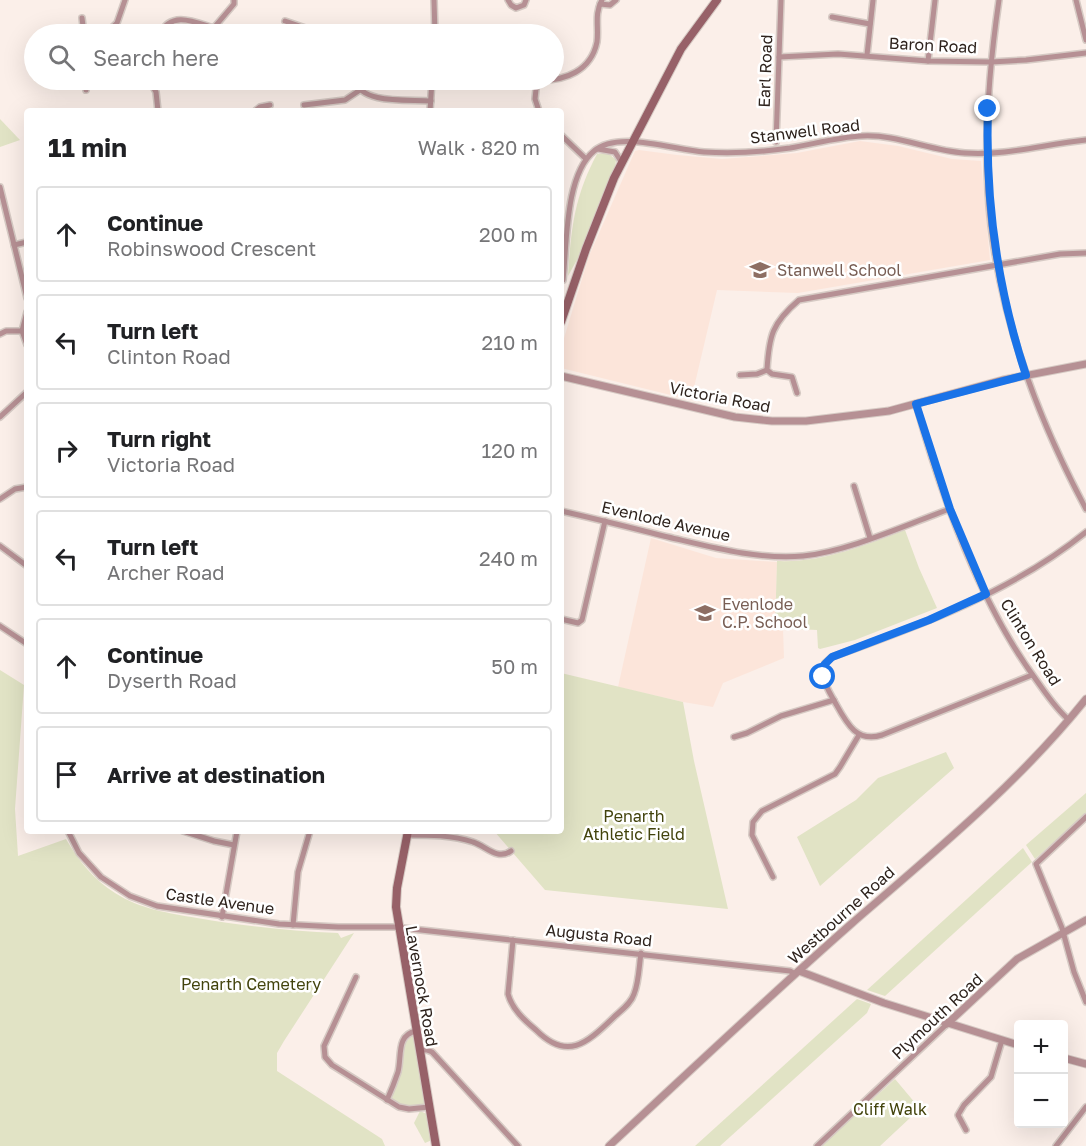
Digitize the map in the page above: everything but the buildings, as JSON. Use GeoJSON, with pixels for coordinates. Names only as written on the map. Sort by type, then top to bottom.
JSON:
{"type":"FeatureCollection","features":[{"type":"Feature","properties":{"kind":"main road"},"geometry":{"type":"LineString","coordinates":[[564,313],[586,249],[622,163],[681,49],[717,0]]}},
{"type":"Feature","properties":{"kind":"main road","name":"Lavernock Road"},"geometry":{"type":"LineString","coordinates":[[408,834],[396,893],[399,928],[436,1146]]}},
{"type":"Feature","properties":{"kind":"street"},"geometry":{"type":"LineString","coordinates":[[117,24],[125,0]]}},
{"type":"Feature","properties":{"kind":"street"},"geometry":{"type":"LineString","coordinates":[[217,24],[234,4],[234,0]]}},
{"type":"Feature","properties":{"kind":"street"},"geometry":{"type":"LineString","coordinates":[[434,0],[435,24]]}},
{"type":"Feature","properties":{"kind":"street"},"geometry":{"type":"LineString","coordinates":[[508,0],[516,8],[524,5],[526,0]]}},
{"type":"Feature","properties":{"kind":"street"},"geometry":{"type":"LineString","coordinates":[[564,78],[584,67],[596,46],[597,15],[601,2],[610,5],[616,0]]}},
{"type":"Feature","properties":{"kind":"street","name":"Earl Road"},"geometry":{"type":"LineString","coordinates":[[776,142],[781,0]]}},
{"type":"Feature","properties":{"kind":"street"},"geometry":{"type":"LineString","coordinates":[[867,55],[873,0]]}},
{"type":"Feature","properties":{"kind":"street"},"geometry":{"type":"LineString","coordinates":[[928,61],[935,0]]}},
{"type":"Feature","properties":{"kind":"street"},"geometry":{"type":"LineString","coordinates":[[999,0],[991,62],[987,154],[991,228],[1008,312],[1026,375],[1058,454],[1086,509]]}},
{"type":"Feature","properties":{"kind":"street"},"geometry":{"type":"LineString","coordinates":[[1076,0],[1086,39]]}},
{"type":"Feature","properties":{"kind":"street"},"geometry":{"type":"LineString","coordinates":[[832,17],[870,24]]}},
{"type":"Feature","properties":{"kind":"street"},"geometry":{"type":"LineString","coordinates":[[82,18],[83,24]]}},
{"type":"Feature","properties":{"kind":"street"},"geometry":{"type":"LineString","coordinates":[[168,24],[176,19],[202,24]]}},
{"type":"Feature","properties":{"kind":"street"},"geometry":{"type":"LineString","coordinates":[[285,21],[294,24]]}},
{"type":"Feature","properties":{"kind":"street","name":"Baron Road"},"geometry":{"type":"LineString","coordinates":[[779,57],[838,54],[928,61],[991,62],[1086,53]]}},
{"type":"Feature","properties":{"kind":"street"},"geometry":{"type":"LineString","coordinates":[[155,90],[158,108]]}},
{"type":"Feature","properties":{"kind":"street"},"geometry":{"type":"LineString","coordinates":[[304,105],[345,100],[360,90],[375,98],[430,100]]}},
{"type":"Feature","properties":{"kind":"street"},"geometry":{"type":"LineString","coordinates":[[430,108],[431,90]]}},
{"type":"Feature","properties":{"kind":"street"},"geometry":{"type":"LineString","coordinates":[[536,90],[538,108]]}},
{"type":"Feature","properties":{"kind":"street"},"geometry":{"type":"LineString","coordinates":[[259,108],[270,105]]}},
{"type":"Feature","properties":{"kind":"street","name":"Stanwell Road"},"geometry":{"type":"LineString","coordinates":[[634,141],[678,150],[731,153],[788,148],[862,136],[887,137],[938,150],[987,154],[1017,152],[1086,140]]}},
{"type":"Feature","properties":{"kind":"street"},"geometry":{"type":"LineString","coordinates":[[564,138],[586,159]]}},
{"type":"Feature","properties":{"kind":"street"},"geometry":{"type":"LineString","coordinates":[[564,247],[573,190],[586,159],[595,150],[610,142],[634,141]]}},
{"type":"Feature","properties":{"kind":"street"},"geometry":{"type":"LineString","coordinates":[[595,150],[615,152],[622,163]]}},
{"type":"Feature","properties":{"kind":"street"},"geometry":{"type":"LineString","coordinates":[[0,187],[24,285]]}},
{"type":"Feature","properties":{"kind":"street"},"geometry":{"type":"LineString","coordinates":[[15,245],[24,243]]}},
{"type":"Feature","properties":{"kind":"street"},"geometry":{"type":"LineString","coordinates":[[767,370],[773,329],[780,317],[799,300],[1060,254],[1086,253]]}},
{"type":"Feature","properties":{"kind":"street"},"geometry":{"type":"LineString","coordinates":[[24,323],[22,331],[24,337]]}},
{"type":"Feature","properties":{"kind":"street"},"geometry":{"type":"LineString","coordinates":[[0,334],[22,331]]}},
{"type":"Feature","properties":{"kind":"street","name":"Victoria Road"},"geometry":{"type":"LineString","coordinates":[[564,377],[716,413],[772,421],[834,419],[916,404],[1026,375],[1086,364]]}},
{"type":"Feature","properties":{"kind":"street"},"geometry":{"type":"LineString","coordinates":[[740,375],[757,374],[767,370]]}},
{"type":"Feature","properties":{"kind":"street"},"geometry":{"type":"LineString","coordinates":[[767,370],[772,374],[792,377],[797,393]]}},
{"type":"Feature","properties":{"kind":"street"},"geometry":{"type":"LineString","coordinates":[[0,417],[24,395]]}},
{"type":"Feature","properties":{"kind":"street","name":"Clinton Road"},"geometry":{"type":"LineString","coordinates":[[916,404],[950,509],[986,594],[1007,636],[1032,675],[1059,711],[1069,720]]}},
{"type":"Feature","properties":{"kind":"street"},"geometry":{"type":"LineString","coordinates":[[854,486],[870,538]]}},
{"type":"Feature","properties":{"kind":"street"},"geometry":{"type":"LineString","coordinates":[[0,499],[15,489],[24,488]]}},
{"type":"Feature","properties":{"kind":"street","name":"Evenlode Avenue"},"geometry":{"type":"LineString","coordinates":[[564,512],[716,548],[791,556],[843,548],[950,509]]}},
{"type":"Feature","properties":{"kind":"street"},"geometry":{"type":"LineString","coordinates":[[564,620],[578,623],[582,620],[605,521]]}},
{"type":"Feature","properties":{"kind":"street"},"geometry":{"type":"LineString","coordinates":[[1032,675],[878,736],[870,737],[859,735],[849,726],[822,674],[824,665],[830,659],[938,616],[986,594],[1043,563],[1086,532]]}},
{"type":"Feature","properties":{"kind":"street"},"geometry":{"type":"LineString","coordinates":[[0,546],[24,564]]}},
{"type":"Feature","properties":{"kind":"street"},"geometry":{"type":"LineString","coordinates":[[0,626],[24,642]]}},
{"type":"Feature","properties":{"kind":"street","name":"Westbourne Road"},"geometry":{"type":"LineString","coordinates":[[609,1146],[797,973],[1006,786],[1086,699]]}},
{"type":"Feature","properties":{"kind":"street"},"geometry":{"type":"LineString","coordinates":[[734,737],[781,716],[834,700]]}},
{"type":"Feature","properties":{"kind":"street"},"geometry":{"type":"LineString","coordinates":[[773,877],[752,835],[753,822],[762,811],[835,774],[859,735]]}},
{"type":"Feature","properties":{"kind":"street"},"geometry":{"type":"LineString","coordinates":[[1086,817],[1036,864],[1064,932],[1074,972],[1086,1002]]}},
{"type":"Feature","properties":{"kind":"street","name":"Castle Avenue"},"geometry":{"type":"LineString","coordinates":[[69,834],[85,861],[101,877],[122,892],[157,906],[222,917],[293,925],[399,928]]}},
{"type":"Feature","properties":{"kind":"street"},"geometry":{"type":"LineString","coordinates":[[192,834],[234,845]]}},
{"type":"Feature","properties":{"kind":"street"},"geometry":{"type":"LineString","coordinates":[[222,917],[236,834]]}},
{"type":"Feature","properties":{"kind":"street"},"geometry":{"type":"LineString","coordinates":[[293,925],[298,872],[309,834]]}},
{"type":"Feature","properties":{"kind":"street"},"geometry":{"type":"LineString","coordinates":[[418,834],[464,839],[496,854],[503,855],[511,851]]}},
{"type":"Feature","properties":{"kind":"street","name":"Plymouth Road"},"geometry":{"type":"LineString","coordinates":[[817,1146],[1017,959],[1086,920]]}},
{"type":"Feature","properties":{"kind":"street","name":"Augusta Road"},"geometry":{"type":"LineString","coordinates":[[399,928],[640,953],[797,973]]}},
{"type":"Feature","properties":{"kind":"street"},"geometry":{"type":"LineString","coordinates":[[513,939],[508,994],[510,1000],[518,1013],[542,1037],[551,1044],[561,1047],[576,1046],[593,1037],[629,1003],[636,988],[640,953]]}},
{"type":"Feature","properties":{"kind":"street"},"geometry":{"type":"LineString","coordinates":[[797,973],[947,1024],[1014,1044]]}},
{"type":"Feature","properties":{"kind":"street"},"geometry":{"type":"LineString","coordinates":[[356,977],[324,1046],[323,1053],[327,1061],[387,1100],[404,1108],[429,1107]]}},
{"type":"Feature","properties":{"kind":"street"},"geometry":{"type":"LineString","coordinates":[[387,1100],[398,1071],[402,1042],[408,1034],[416,1031]]}},
{"type":"Feature","properties":{"kind":"street"},"geometry":{"type":"LineString","coordinates":[[966,1130],[958,1115],[992,1077],[1002,1040]]}},
{"type":"Feature","properties":{"kind":"street"},"geometry":{"type":"LineString","coordinates":[[420,1050],[432,1052],[518,1146]]}},
{"type":"Feature","properties":{"kind":"street"},"geometry":{"type":"LineString","coordinates":[[1068,1059],[1086,1064]]}},
{"type":"Feature","properties":{"kind":"street"},"geometry":{"type":"LineString","coordinates":[[1056,1146],[1086,1107]]}},
{"type":"Feature","properties":{"kind":"shaded area","name":"Stanwell School"},"geometry":{"type":"Polygon","coordinates":[[[860,141],[898,146],[952,159],[981,161],[990,260],[798,293],[717,290],[691,400],[564,369],[564,338],[589,256],[635,151],[722,159],[797,153],[860,141]]]}},
{"type":"Feature","properties":{"kind":"shaded area","name":"Evenlode C.P. School"},"geometry":{"type":"Polygon","coordinates":[[[651,538],[716,558],[777,562],[775,628],[783,628],[784,658],[723,683],[713,707],[618,687],[651,538]]]}},
{"type":"Feature","properties":{"kind":"green space"},"geometry":{"type":"Polygon","coordinates":[[[0,119],[20,140],[0,147],[0,119]]]}},
{"type":"Feature","properties":{"kind":"green space"},"geometry":{"type":"Polygon","coordinates":[[[608,153],[616,160],[615,169],[578,258],[568,276],[572,228],[583,185],[597,154],[608,153]]]}},
{"type":"Feature","properties":{"kind":"green space"},"geometry":{"type":"Polygon","coordinates":[[[905,530],[937,608],[855,640],[820,649],[818,648],[817,630],[775,628],[777,561],[826,556],[905,530]]]}},
{"type":"Feature","properties":{"kind":"green space","name":"Penarth Cemetery"},"geometry":{"type":"Polygon","coordinates":[[[0,670],[24,685],[15,809],[18,856],[66,839],[93,876],[115,893],[144,907],[232,923],[338,933],[341,938],[354,933],[277,1053],[277,1071],[382,1139],[385,1146],[0,1146],[0,670]]]}},
{"type":"Feature","properties":{"kind":"green space","name":"Penarth Athletic Field"},"geometry":{"type":"Polygon","coordinates":[[[564,674],[683,702],[728,909],[545,890],[497,834],[564,834],[564,674]]]}},
{"type":"Feature","properties":{"kind":"green space"},"geometry":{"type":"Polygon","coordinates":[[[946,752],[954,768],[820,886],[797,837],[856,800],[878,778],[946,752]]]}},
{"type":"Feature","properties":{"kind":"green space"},"geometry":{"type":"Polygon","coordinates":[[[1086,793],[1086,813],[1035,859],[1026,845],[1086,793]]]}},
{"type":"Feature","properties":{"kind":"green space"},"geometry":{"type":"Polygon","coordinates":[[[1023,848],[1032,862],[885,996],[867,990],[1023,848]]]}},
{"type":"Feature","properties":{"kind":"green space"},"geometry":{"type":"Polygon","coordinates":[[[857,999],[871,1004],[867,1013],[720,1146],[695,1146],[857,999]]]}},
{"type":"Feature","properties":{"kind":"green space"},"geometry":{"type":"Polygon","coordinates":[[[414,1036],[425,1101],[423,1105],[406,1106],[398,1104],[392,1098],[404,1044],[414,1036]]]}},
{"type":"Feature","properties":{"kind":"green space","name":"Cliff Walk"},"geometry":{"type":"Polygon","coordinates":[[[895,1079],[921,1110],[880,1146],[821,1146],[895,1079]]]}},
{"type":"Feature","properties":{"kind":"green space"},"geometry":{"type":"Polygon","coordinates":[[[420,1111],[427,1114],[432,1140],[425,1143],[414,1123],[420,1111]]]}},
{"type":"Feature","properties":{"kind":"place","name":"Stanwell School"},"geometry":{"type":"Point","coordinates":[760,270]}},
{"type":"Feature","properties":{"kind":"place","name":"Evenlode C.P. School"},"geometry":{"type":"Point","coordinates":[705,613]}},
{"type":"Feature","properties":{"kind":"route"},"geometry":{"type":"LineString","coordinates":[[823,677],[824,665],[832,657],[929,620],[986,594],[950,509],[916,404],[988,383],[1026,375],[1008,312],[991,228],[987,154],[988,109]]}}]}
